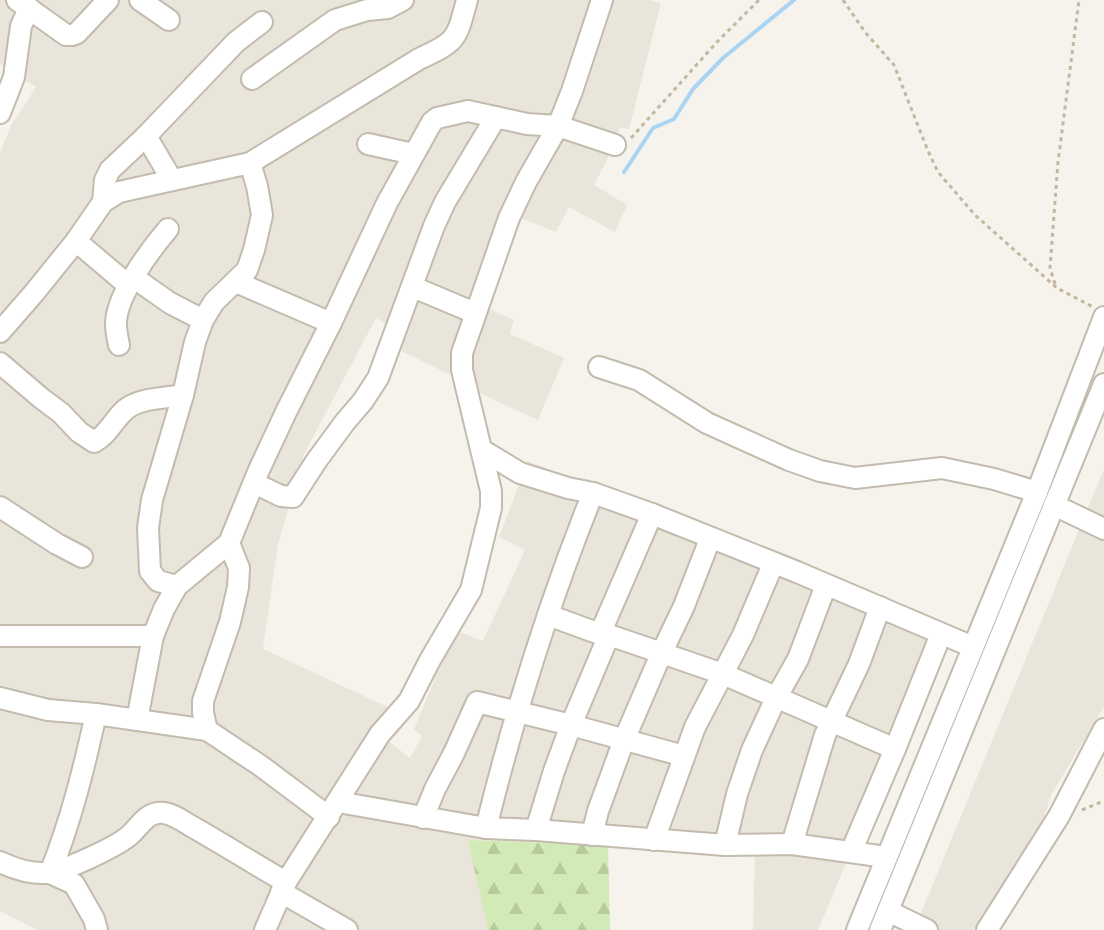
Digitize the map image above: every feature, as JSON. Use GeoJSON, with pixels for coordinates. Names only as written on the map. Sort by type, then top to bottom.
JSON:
{"type":"FeatureCollection","features":[{"type":"Feature","properties":{"kind":"street"},"geometry":{"type":"LineString","coordinates":[[23,4],[66,35],[72,35],[108,0]]}},
{"type":"Feature","properties":{"kind":"street"},"geometry":{"type":"LineString","coordinates":[[140,0],[169,20]]}},
{"type":"Feature","properties":{"kind":"street"},"geometry":{"type":"LineString","coordinates":[[252,79],[335,20],[367,10],[388,8],[403,0]]}},
{"type":"Feature","properties":{"kind":"street"},"geometry":{"type":"LineString","coordinates":[[0,332],[76,241],[103,202],[119,192],[250,163],[453,40],[467,0]]}},
{"type":"Feature","properties":{"kind":"street"},"geometry":{"type":"LineString","coordinates":[[265,930],[283,887],[380,734],[409,701],[471,590],[491,508],[491,491],[461,362],[462,353],[509,218],[558,126],[602,0]]}},
{"type":"Feature","properties":{"kind":"street"},"geometry":{"type":"LineString","coordinates":[[0,113],[14,77],[23,4]]}},
{"type":"Feature","properties":{"kind":"street"},"geometry":{"type":"LineString","coordinates":[[103,202],[105,180],[110,170],[236,42],[262,22]]}},
{"type":"Feature","properties":{"kind":"street"},"geometry":{"type":"LineString","coordinates":[[137,720],[153,636],[164,609],[177,586],[229,543],[254,483],[387,203],[428,127],[437,118],[468,111],[527,124],[558,126],[615,145]]}},
{"type":"Feature","properties":{"kind":"street"},"geometry":{"type":"LineString","coordinates":[[254,483],[293,497],[317,460],[363,401],[378,378],[413,287],[424,249],[445,202],[496,117]]}},
{"type":"Feature","properties":{"kind":"street"},"geometry":{"type":"LineString","coordinates":[[146,136],[172,180]]}},
{"type":"Feature","properties":{"kind":"street"},"geometry":{"type":"LineString","coordinates":[[368,144],[413,154]]}},
{"type":"Feature","properties":{"kind":"street"},"geometry":{"type":"LineString","coordinates":[[177,586],[158,581],[150,571],[148,528],[152,500],[203,320],[214,302],[247,270],[254,250],[262,215],[250,163]]}},
{"type":"Feature","properties":{"kind":"street"},"geometry":{"type":"LineString","coordinates":[[119,345],[115,322],[131,281],[168,229]]}},
{"type":"Feature","properties":{"kind":"street"},"geometry":{"type":"LineString","coordinates":[[76,241],[131,281],[203,320]]}},
{"type":"Feature","properties":{"kind":"street"},"geometry":{"type":"LineString","coordinates":[[236,282],[331,323]]}},
{"type":"Feature","properties":{"kind":"street"},"geometry":{"type":"LineString","coordinates":[[413,287],[475,313]]}},
{"type":"Feature","properties":{"kind":"street"},"geometry":{"type":"LineString","coordinates":[[857,930],[1037,492],[1104,314]]}},
{"type":"Feature","properties":{"kind":"street"},"geometry":{"type":"LineString","coordinates":[[0,363],[94,442],[136,403],[183,395]]}},
{"type":"Feature","properties":{"kind":"street"},"geometry":{"type":"LineString","coordinates":[[599,367],[639,380],[707,423],[820,471],[855,478],[942,468],[1037,492]]}},
{"type":"Feature","properties":{"kind":"street"},"geometry":{"type":"LineString","coordinates":[[927,930],[884,921],[1104,384]]}},
{"type":"Feature","properties":{"kind":"street"},"geometry":{"type":"LineString","coordinates":[[482,450],[520,473],[558,486],[593,493],[652,514],[973,647]]}},
{"type":"Feature","properties":{"kind":"street"},"geometry":{"type":"LineString","coordinates":[[486,828],[548,615],[593,493]]}},
{"type":"Feature","properties":{"kind":"street"},"geometry":{"type":"LineString","coordinates":[[1054,505],[1104,529]]}},
{"type":"Feature","properties":{"kind":"street"},"geometry":{"type":"LineString","coordinates":[[0,507],[82,557]]}},
{"type":"Feature","properties":{"kind":"street"},"geometry":{"type":"LineString","coordinates":[[536,830],[554,771],[652,514]]}},
{"type":"Feature","properties":{"kind":"street"},"geometry":{"type":"LineString","coordinates":[[592,835],[624,740],[684,606],[710,539]]}},
{"type":"Feature","properties":{"kind":"street"},"geometry":{"type":"LineString","coordinates":[[207,730],[203,701],[230,622],[238,587],[239,568],[229,543]]}},
{"type":"Feature","properties":{"kind":"street"},"geometry":{"type":"LineString","coordinates":[[654,840],[695,727],[743,635],[773,564]]}},
{"type":"Feature","properties":{"kind":"street"},"geometry":{"type":"LineString","coordinates":[[725,845],[752,750],[798,659],[826,585]]}},
{"type":"Feature","properties":{"kind":"street"},"geometry":{"type":"LineString","coordinates":[[792,844],[831,721],[859,664],[880,607]]}},
{"type":"Feature","properties":{"kind":"street"},"geometry":{"type":"LineString","coordinates":[[548,615],[723,674],[895,749]]}},
{"type":"Feature","properties":{"kind":"street"},"geometry":{"type":"LineString","coordinates":[[851,852],[941,634]]}},
{"type":"Feature","properties":{"kind":"street"},"geometry":{"type":"LineString","coordinates":[[0,636],[153,636]]}},
{"type":"Feature","properties":{"kind":"street"},"geometry":{"type":"LineString","coordinates":[[0,698],[48,710],[207,730],[333,810],[423,818],[486,828],[725,845],[792,844],[886,857]]}},
{"type":"Feature","properties":{"kind":"street"},"geometry":{"type":"LineString","coordinates":[[423,818],[475,703],[479,701],[684,756]]}},
{"type":"Feature","properties":{"kind":"street"},"geometry":{"type":"LineString","coordinates":[[50,873],[79,788],[96,714]]}},
{"type":"Feature","properties":{"kind":"street"},"geometry":{"type":"LineString","coordinates":[[987,930],[1059,816],[1104,729]]}},
{"type":"Feature","properties":{"kind":"street"},"geometry":{"type":"LineString","coordinates":[[50,873],[110,848],[128,837],[155,812],[169,813],[347,930]]}},
{"type":"Feature","properties":{"kind":"street"},"geometry":{"type":"LineString","coordinates":[[0,862],[26,872],[50,873],[74,884],[97,930]]}},
{"type":"Feature","properties":{"kind":"path"},"geometry":{"type":"LineString","coordinates":[[615,145],[630,140],[702,58],[759,0]]}},
{"type":"Feature","properties":{"kind":"path"},"geometry":{"type":"LineString","coordinates":[[843,0],[865,32],[894,65],[938,172],[975,215],[1057,288],[1104,314]]}},
{"type":"Feature","properties":{"kind":"path"},"geometry":{"type":"LineString","coordinates":[[1057,288],[1050,268],[1058,162],[1079,0]]}},
{"type":"Feature","properties":{"kind":"shaded area"},"geometry":{"type":"Polygon","coordinates":[[[0,0],[648,0],[661,3],[629,129],[620,128],[594,185],[627,205],[615,232],[569,207],[556,232],[511,214],[479,305],[514,320],[510,334],[564,358],[538,420],[477,392],[455,377],[395,348],[399,332],[376,318],[304,454],[278,544],[263,649],[392,709],[378,733],[410,758],[422,736],[414,729],[455,630],[483,641],[525,550],[499,537],[528,461],[935,626],[893,752],[818,930],[753,930],[755,854],[469,840],[488,930],[38,930],[0,911],[0,152],[12,124],[36,87],[0,64],[0,0]]]}},
{"type":"Feature","properties":{"kind":"shaded area"},"geometry":{"type":"Polygon","coordinates":[[[1104,469],[1104,707],[1051,795],[1038,836],[984,930],[914,930],[1104,469]]]}},
{"type":"Feature","properties":{"kind":"green space"},"geometry":{"type":"Polygon","coordinates":[[[468,840],[608,845],[610,930],[488,930],[468,840]]]}},
{"type":"Feature","properties":{"kind":"waterway"},"geometry":{"type":"LineString","coordinates":[[624,172],[653,128],[674,119],[693,89],[723,58],[794,0]]}}]}
